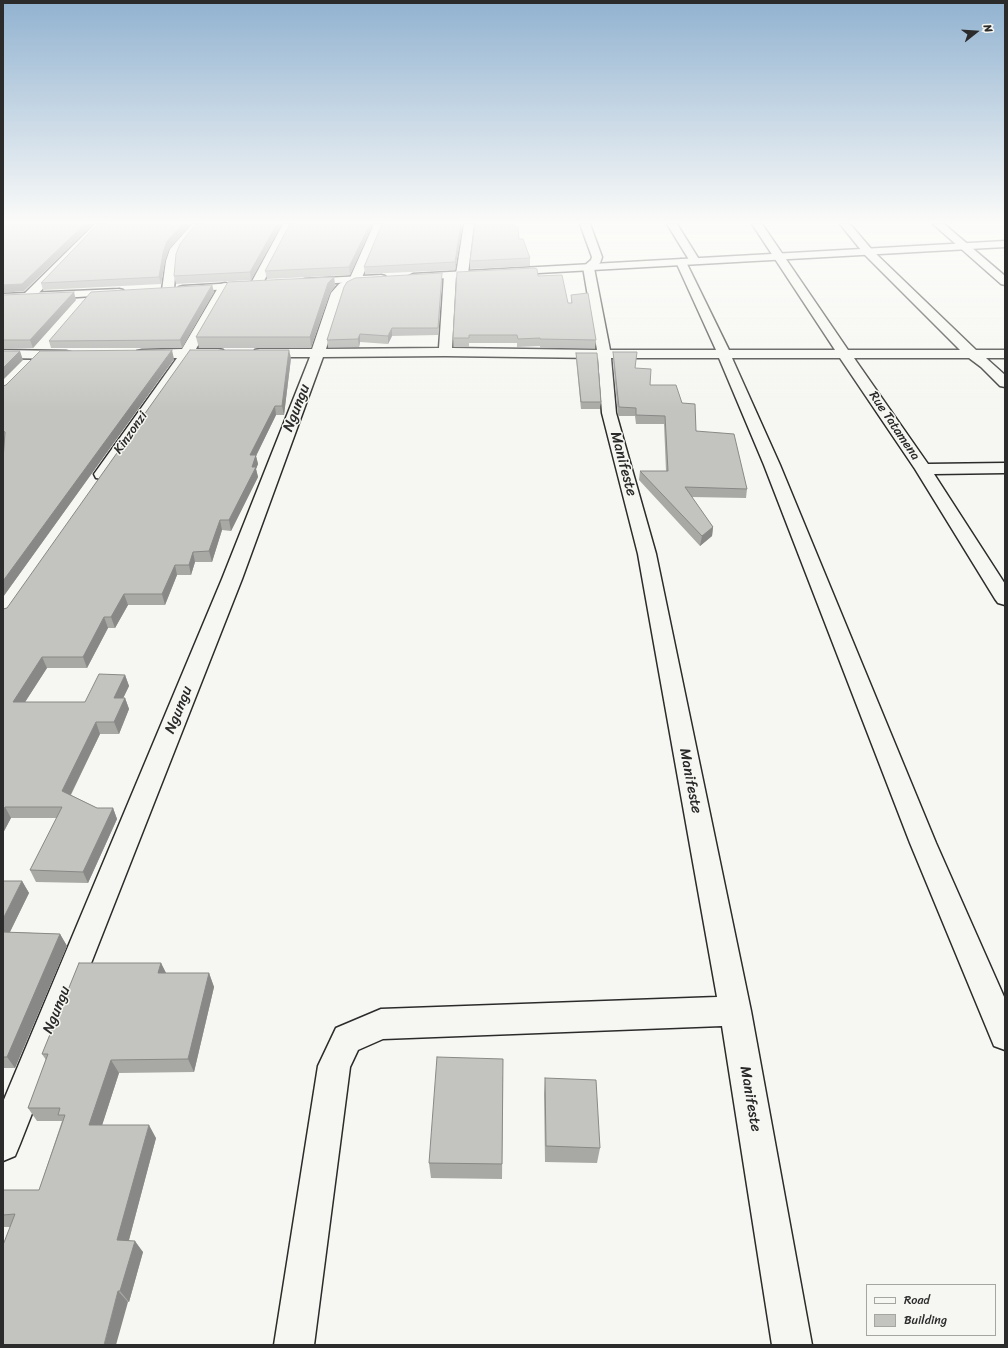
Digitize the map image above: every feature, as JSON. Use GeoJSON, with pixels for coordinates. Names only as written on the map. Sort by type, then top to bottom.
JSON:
{"type":"FeatureCollection","features":[{"type":"Feature","properties":{"kind":"main road"},"geometry":{"type":"LineString","coordinates":[[28,297],[38,287]]}},
{"type":"Feature","properties":{"kind":"main road"},"geometry":{"type":"LineString","coordinates":[[165,287],[164,290],[211,287]]}},
{"type":"Feature","properties":{"kind":"main road","name":"Kinzonzi"},"geometry":{"type":"LineString","coordinates":[[96,483],[187,354],[224,287]]}},
{"type":"Feature","properties":{"kind":"main road","name":"Ngungu"},"geometry":{"type":"LineString","coordinates":[[3,1144],[232,579],[318,352],[337,293],[342,287]]}},
{"type":"Feature","properties":{"kind":"main road"},"geometry":{"type":"LineString","coordinates":[[446,352],[449,287]]}},
{"type":"Feature","properties":{"kind":"main road","name":"Manifeste"},"geometry":{"type":"LineString","coordinates":[[592,287],[604,354],[609,412],[647,554],[735,1011],[792,1345]]}},
{"type":"Feature","properties":{"kind":"main road"},"geometry":{"type":"LineString","coordinates":[[698,287],[724,354],[772,465],[923,843],[1005,1035]]}},
{"type":"Feature","properties":{"kind":"main road","name":"Rue Tatamena"},"geometry":{"type":"LineString","coordinates":[[799,287],[924,469],[1005,599]]}},
{"type":"Feature","properties":{"kind":"main road"},"geometry":{"type":"LineString","coordinates":[[904,287],[972,354],[986,364],[1005,383]]}},
{"type":"Feature","properties":{"kind":"main road"},"geometry":{"type":"LineString","coordinates":[[3,298],[129,292]]}},
{"type":"Feature","properties":{"kind":"main road"},"geometry":{"type":"LineString","coordinates":[[80,304],[90,293]]}},
{"type":"Feature","properties":{"kind":"main road"},"geometry":{"type":"LineString","coordinates":[[28,365],[47,344]]}},
{"type":"Feature","properties":{"kind":"main road"},"geometry":{"type":"LineString","coordinates":[[248,353],[446,352],[604,354],[1005,354]]}},
{"type":"Feature","properties":{"kind":"main road"},"geometry":{"type":"LineString","coordinates":[[132,354],[233,353]]}},
{"type":"Feature","properties":{"kind":"main road"},"geometry":{"type":"LineString","coordinates":[[3,354],[77,354]]}},
{"type":"Feature","properties":{"kind":"main road"},"geometry":{"type":"LineString","coordinates":[[924,469],[1005,468]]}},
{"type":"Feature","properties":{"kind":"main road"},"geometry":{"type":"LineString","coordinates":[[294,1345],[334,1066],[347,1039],[381,1024],[735,1011]]}},
{"type":"Feature","properties":{"kind":"building"},"geometry":{"type":"Polygon","coordinates":[[[179,287],[211,287],[180,340],[49,341],[91,292],[179,287]]]}},
{"type":"Feature","properties":{"kind":"building"},"geometry":{"type":"Polygon","coordinates":[[[225,287],[327,287],[310,337],[196,337],[225,287]]]}},
{"type":"Feature","properties":{"kind":"building"},"geometry":{"type":"Polygon","coordinates":[[[344,287],[441,287],[438,328],[392,328],[388,336],[360,334],[358,339],[327,340],[344,287]]]}},
{"type":"Feature","properties":{"kind":"building"},"geometry":{"type":"Polygon","coordinates":[[[456,287],[565,287],[568,303],[572,303],[571,295],[588,293],[596,340],[540,338],[518,339],[517,335],[469,335],[469,338],[453,338],[456,287]]]}},
{"type":"Feature","properties":{"kind":"building"},"geometry":{"type":"Polygon","coordinates":[[[74,292],[30,340],[3,340],[3,295],[74,292]]]}},
{"type":"Feature","properties":{"kind":"building"},"geometry":{"type":"Polygon","coordinates":[[[172,350],[3,581],[3,460],[5,432],[3,431],[3,386],[6,385],[40,351],[172,350]]]}},
{"type":"Feature","properties":{"kind":"building"},"geometry":{"type":"Polygon","coordinates":[[[190,350],[289,350],[282,406],[275,406],[250,455],[256,455],[252,467],[256,467],[229,520],[220,520],[209,551],[193,552],[189,565],[175,565],[162,594],[124,594],[111,617],[104,617],[83,657],[42,657],[13,702],[85,702],[99,674],[125,675],[114,698],[125,698],[114,722],[96,722],[62,791],[97,808],[113,808],[83,872],[30,870],[62,807],[5,807],[3,811],[3,609],[7,608],[190,350]]]}},
{"type":"Feature","properties":{"kind":"building"},"geometry":{"type":"Polygon","coordinates":[[[3,351],[20,351],[3,368],[3,351]]]}},
{"type":"Feature","properties":{"kind":"building"},"geometry":{"type":"Polygon","coordinates":[[[613,352],[637,352],[635,368],[651,369],[650,385],[676,385],[682,403],[695,404],[696,431],[734,434],[747,489],[685,487],[713,527],[702,536],[640,471],[668,471],[665,416],[636,415],[636,408],[619,407],[613,352]]]}},
{"type":"Feature","properties":{"kind":"building"},"geometry":{"type":"Polygon","coordinates":[[[576,353],[597,353],[601,402],[581,402],[576,353]]]}},
{"type":"Feature","properties":{"kind":"building"},"geometry":{"type":"Polygon","coordinates":[[[3,881],[22,881],[3,919],[3,881]]]}},
{"type":"Feature","properties":{"kind":"building"},"geometry":{"type":"Polygon","coordinates":[[[3,932],[60,934],[7,1057],[3,1057],[3,932]]]}},
{"type":"Feature","properties":{"kind":"building"},"geometry":{"type":"Polygon","coordinates":[[[79,963],[161,963],[158,973],[209,973],[188,1059],[111,1060],[89,1125],[149,1125],[117,1240],[135,1241],[120,1291],[118,1291],[104,1345],[3,1345],[3,1245],[15,1214],[3,1215],[3,1190],[39,1190],[65,1115],[58,1115],[60,1108],[28,1108],[48,1054],[42,1054],[79,963]]]}},
{"type":"Feature","properties":{"kind":"building"},"geometry":{"type":"Polygon","coordinates":[[[437,1057],[503,1059],[502,1164],[429,1163],[437,1057]]]}},
{"type":"Feature","properties":{"kind":"building"},"geometry":{"type":"Polygon","coordinates":[[[545,1078],[596,1080],[600,1148],[546,1146],[545,1078]]]}}]}
